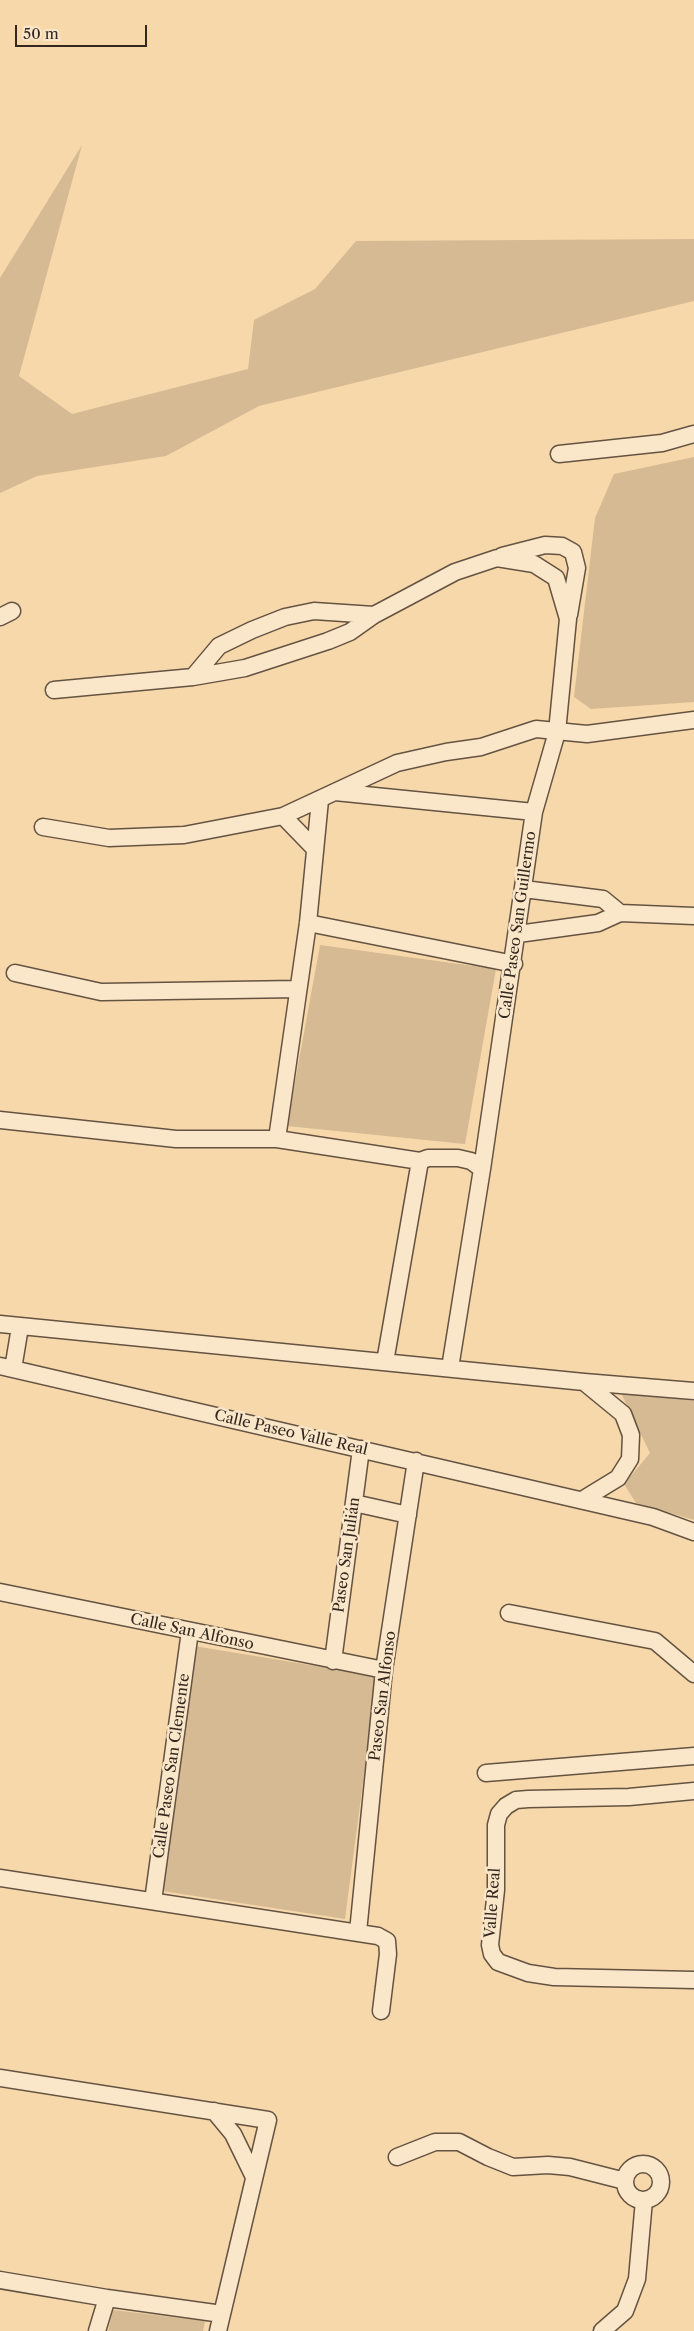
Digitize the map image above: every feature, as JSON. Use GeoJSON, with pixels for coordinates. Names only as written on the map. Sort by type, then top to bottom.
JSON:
{"type":"FeatureCollection","features":[{"type":"Feature","properties":{"kind":"street"},"geometry":{"type":"LineString","coordinates":[[559,454],[662,443],[694,434]]}},
{"type":"Feature","properties":{"kind":"street","name":"Calle Paseo San Guillermo"},"geometry":{"type":"LineString","coordinates":[[450,1368],[514,964],[534,812],[556,732],[568,620],[577,568],[573,552],[562,546],[545,544],[497,558]]}},
{"type":"Feature","properties":{"kind":"street"},"geometry":{"type":"LineString","coordinates":[[54,690],[194,677],[245,668],[350,632],[374,615],[455,572],[497,558],[534,564],[556,578],[568,620]]}},
{"type":"Feature","properties":{"kind":"street"},"geometry":{"type":"LineString","coordinates":[[194,677],[219,646],[285,617],[314,611],[374,615]]}},
{"type":"Feature","properties":{"kind":"street"},"geometry":{"type":"LineString","coordinates":[[43,827],[109,838],[184,835],[283,816],[397,763],[446,752],[481,747],[536,729],[556,732],[602,733],[694,720]]}},
{"type":"Feature","properties":{"kind":"street"},"geometry":{"type":"LineString","coordinates":[[335,792],[534,812]]}},
{"type":"Feature","properties":{"kind":"street"},"geometry":{"type":"LineString","coordinates":[[277,1139],[297,989],[308,923],[320,800]]}},
{"type":"Feature","properties":{"kind":"street"},"geometry":{"type":"LineString","coordinates":[[283,816],[315,849]]}},
{"type":"Feature","properties":{"kind":"street"},"geometry":{"type":"LineString","coordinates":[[524,888],[603,899],[620,913]]}},
{"type":"Feature","properties":{"kind":"street"},"geometry":{"type":"LineString","coordinates":[[518,934],[598,923],[620,913],[694,916]]}},
{"type":"Feature","properties":{"kind":"street"},"geometry":{"type":"LineString","coordinates":[[308,923],[514,964]]}},
{"type":"Feature","properties":{"kind":"street"},"geometry":{"type":"LineString","coordinates":[[15,973],[101,992],[297,989]]}},
{"type":"Feature","properties":{"kind":"street"},"geometry":{"type":"LineString","coordinates":[[0,1120],[176,1139],[277,1139],[420,1161],[428,1158],[458,1158],[471,1161],[482,1169]]}},
{"type":"Feature","properties":{"kind":"street"},"geometry":{"type":"LineString","coordinates":[[385,1362],[420,1161]]}},
{"type":"Feature","properties":{"kind":"street"},"geometry":{"type":"LineString","coordinates":[[0,1324],[584,1382],[694,1391]]}},
{"type":"Feature","properties":{"kind":"street"},"geometry":{"type":"LineString","coordinates":[[7,1367],[20,1327]]}},
{"type":"Feature","properties":{"kind":"street","name":"Calle Paseo Valle Real"},"geometry":{"type":"LineString","coordinates":[[7,1367],[653,1517],[694,1532]]}},
{"type":"Feature","properties":{"kind":"street"},"geometry":{"type":"LineString","coordinates":[[582,1500],[618,1478],[630,1459],[631,1435],[623,1414],[584,1382]]}},
{"type":"Feature","properties":{"kind":"street","name":"Paseo San Julián"},"geometry":{"type":"LineString","coordinates":[[333,1661],[361,1449]]}},
{"type":"Feature","properties":{"kind":"street","name":"Paseo San Alfonso"},"geometry":{"type":"LineString","coordinates":[[358,1932],[384,1670],[416,1461]]}},
{"type":"Feature","properties":{"kind":"street"},"geometry":{"type":"LineString","coordinates":[[354,1503],[408,1515]]}},
{"type":"Feature","properties":{"kind":"street","name":"Calle San Alfonso"},"geometry":{"type":"LineString","coordinates":[[0,1592],[384,1670]]}},
{"type":"Feature","properties":{"kind":"street"},"geometry":{"type":"LineString","coordinates":[[508,1613],[655,1641],[694,1674]]}},
{"type":"Feature","properties":{"kind":"street","name":"Calle Paseo San Clemente"},"geometry":{"type":"LineString","coordinates":[[153,1901],[190,1631]]}},
{"type":"Feature","properties":{"kind":"street"},"geometry":{"type":"LineString","coordinates":[[486,1773],[694,1756]]}},
{"type":"Feature","properties":{"kind":"street","name":"Valle Real"},"geometry":{"type":"LineString","coordinates":[[694,1791],[602,1798],[528,1799],[516,1800],[506,1806],[499,1814],[496,1825],[496,1890],[490,1939],[492,1954],[498,1962],[528,1973],[554,1977],[694,1980]]}},
{"type":"Feature","properties":{"kind":"street"},"geometry":{"type":"LineString","coordinates":[[0,1878],[378,1936],[387,1941],[388,1954],[381,2011]]}},
{"type":"Feature","properties":{"kind":"street"},"geometry":{"type":"LineString","coordinates":[[0,2078],[268,2120],[218,2331]]}},
{"type":"Feature","properties":{"kind":"street"},"geometry":{"type":"LineString","coordinates":[[214,2111],[233,2134],[254,2177]]}},
{"type":"Feature","properties":{"kind":"street"},"geometry":{"type":"LineString","coordinates":[[397,2158],[435,2142],[459,2142],[488,2158],[513,2167],[570,2166],[625,2181]]}},
{"type":"Feature","properties":{"kind":"street"},"geometry":{"type":"LineString","coordinates":[[642,2164],[654,2167],[661,2178],[660,2191],[650,2199],[644,2200],[632,2197],[625,2181],[630,2170],[642,2164]]}},
{"type":"Feature","properties":{"kind":"street"},"geometry":{"type":"LineString","coordinates":[[602,2331],[625,2311],[637,2279],[644,2200]]}},
{"type":"Feature","properties":{"kind":"street"},"geometry":{"type":"LineString","coordinates":[[0,2280],[107,2298],[222,2314]]}},
{"type":"Feature","properties":{"kind":"street"},"geometry":{"type":"LineString","coordinates":[[97,2331],[107,2298]]}},
{"type":"Feature","properties":{"kind":"shaded area"},"geometry":{"type":"Polygon","coordinates":[[[82,145],[19,376],[72,414],[248,369],[254,320],[315,289],[356,241],[694,239],[694,301],[259,406],[166,456],[37,476],[0,493],[0,278],[82,145]]]}},
{"type":"Feature","properties":{"kind":"shaded area"},"geometry":{"type":"Polygon","coordinates":[[[694,457],[694,702],[591,709],[574,697],[595,518],[614,474],[694,457]]]}},
{"type":"Feature","properties":{"kind":"shaded area"},"geometry":{"type":"Polygon","coordinates":[[[320,945],[496,969],[465,1144],[287,1126],[320,945]]]}},
{"type":"Feature","properties":{"kind":"shaded area"},"geometry":{"type":"Polygon","coordinates":[[[620,1391],[694,1401],[694,1520],[636,1503],[624,1484],[650,1453],[620,1391]]]}},
{"type":"Feature","properties":{"kind":"shaded area"},"geometry":{"type":"Polygon","coordinates":[[[194,1646],[377,1676],[345,1919],[162,1891],[194,1646]]]}},
{"type":"Feature","properties":{"kind":"shaded area"},"geometry":{"type":"Polygon","coordinates":[[[113,2310],[205,2321],[203,2331],[108,2331],[113,2310]]]}}]}
